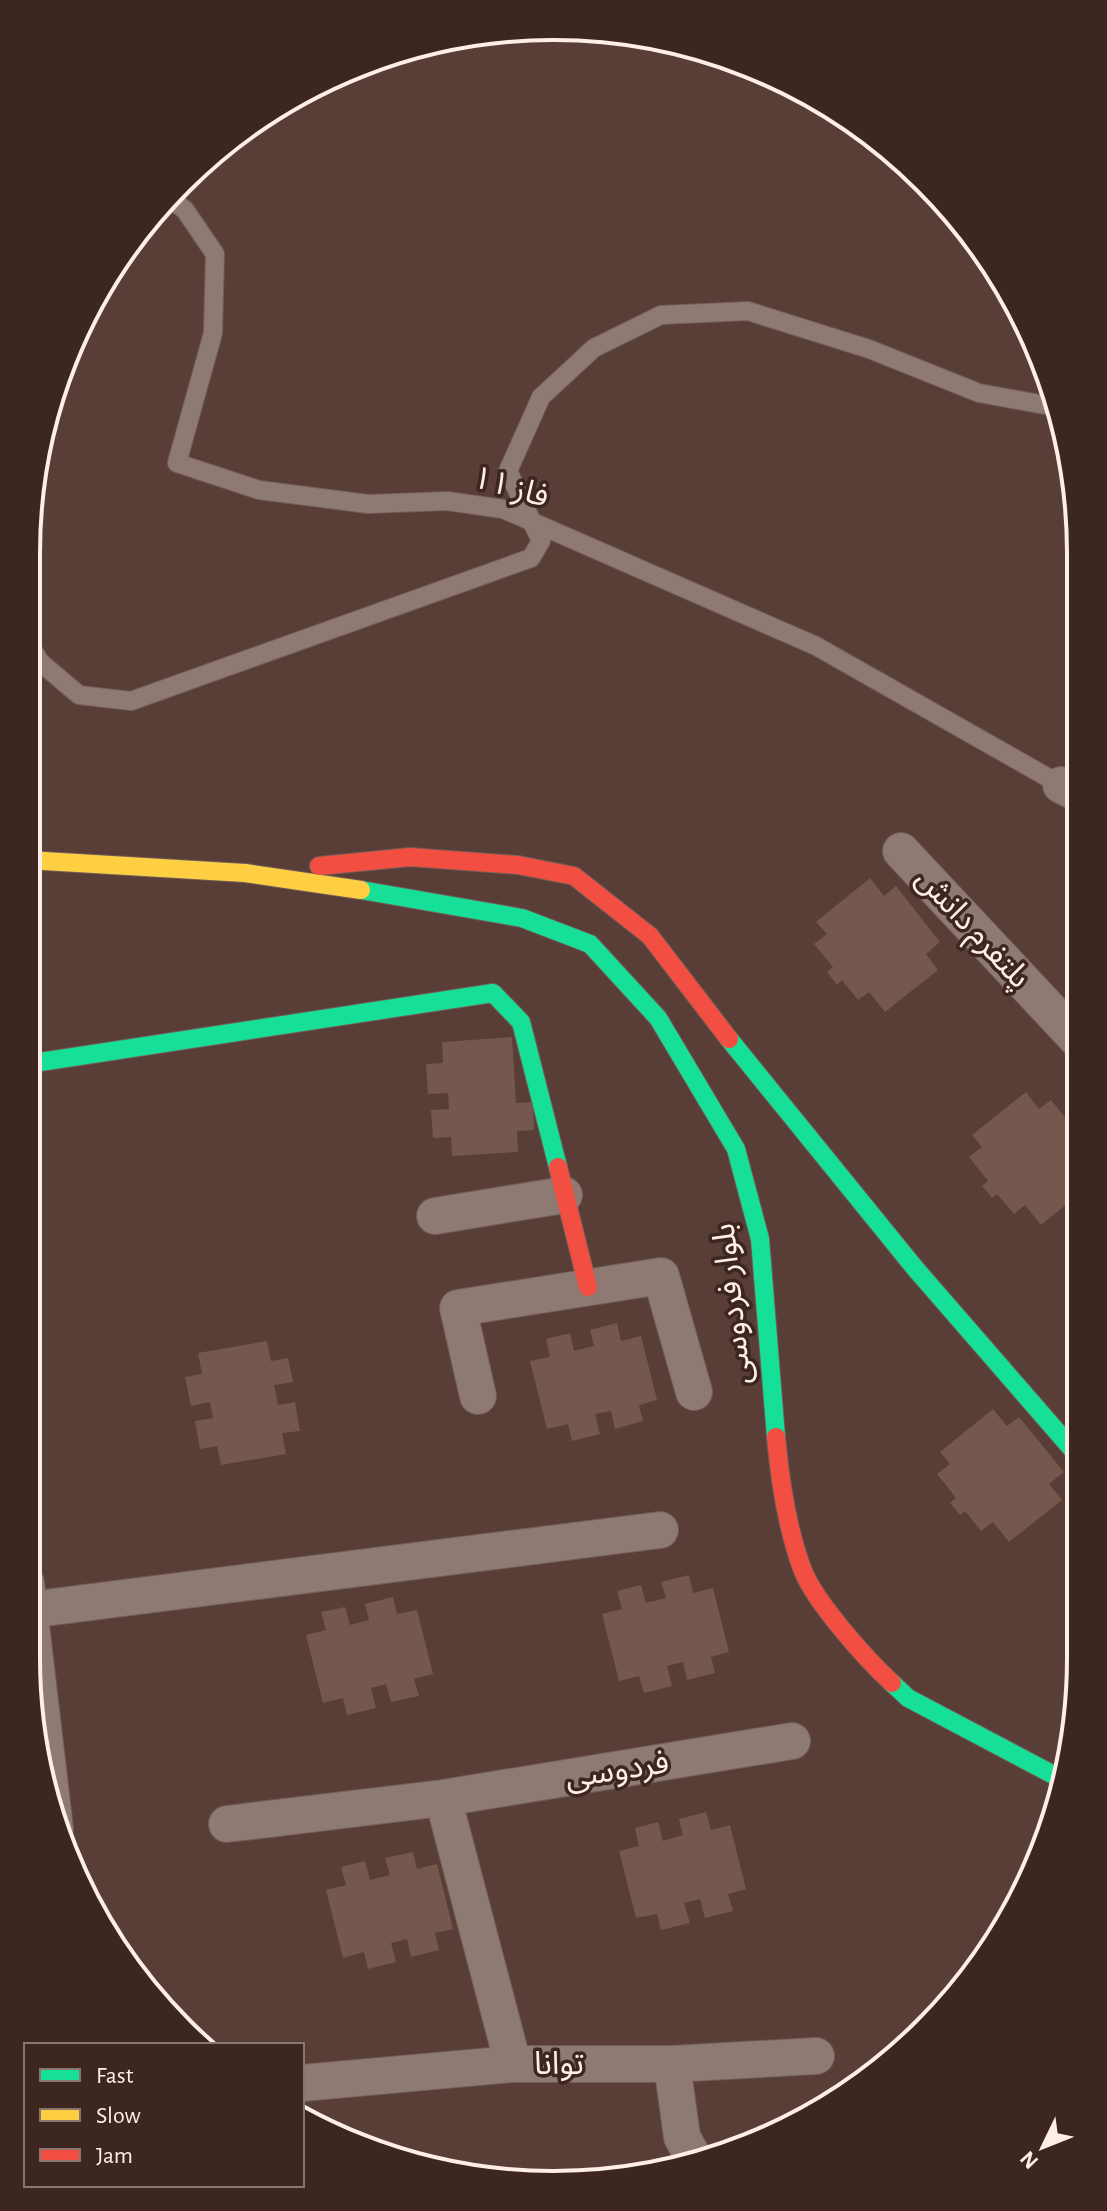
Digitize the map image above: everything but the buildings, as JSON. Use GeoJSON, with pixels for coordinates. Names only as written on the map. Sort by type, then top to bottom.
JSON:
{"type":"FeatureCollection","features":[{"type":"Feature","properties":{"kind":"street","name":"پلتفرم دانش"},"geometry":{"type":"LineString","coordinates":[[901,851],[1067,1028]]}},
{"type":"Feature","properties":{"kind":"street","name":"بلوار فردوسی"},"geometry":{"type":"LineString","coordinates":[[245,873],[410,857],[518,865],[574,876],[650,936],[914,1267],[1067,1443]]}},
{"type":"Feature","properties":{"kind":"street","name":"بلوار فردوسی"},"geometry":{"type":"LineString","coordinates":[[40,861],[245,873],[419,898],[522,918],[590,944],[658,1018],[736,1149],[760,1239],[780,1483],[804,1573],[862,1656],[908,1698],[1053,1775]]}},
{"type":"Feature","properties":{"kind":"street"},"geometry":{"type":"LineString","coordinates":[[40,1062],[493,993],[521,1022],[588,1287]]}},
{"type":"Feature","properties":{"kind":"street"},"geometry":{"type":"LineString","coordinates":[[435,1216],[564,1195]]}},
{"type":"Feature","properties":{"kind":"street"},"geometry":{"type":"LineString","coordinates":[[478,1396],[458,1308],[661,1276],[694,1392]]}},
{"type":"Feature","properties":{"kind":"street"},"geometry":{"type":"LineString","coordinates":[[40,1596],[660,1530]]}},
{"type":"Feature","properties":{"kind":"street","name":"فردوسی"},"geometry":{"type":"LineString","coordinates":[[227,1824],[443,1798],[792,1741]]}},
{"type":"Feature","properties":{"kind":"street"},"geometry":{"type":"LineString","coordinates":[[443,1798],[513,2064]]}},
{"type":"Feature","properties":{"kind":"street","name":"توانا"},"geometry":{"type":"LineString","coordinates":[[304,2083],[513,2064],[672,2064],[816,2056]]}},
{"type":"Feature","properties":{"kind":"street"},"geometry":{"type":"LineString","coordinates":[[672,2064],[682,2137],[691,2153]]}},
{"type":"Feature","properties":{"kind":"lane","name":"فاز ۱۱"},"geometry":{"type":"LineString","coordinates":[[177,204],[185,210],[215,254],[213,333],[177,463],[259,490],[368,504],[447,501],[503,509],[816,646],[1067,788]]}},
{"type":"Feature","properties":{"kind":"lane"},"geometry":{"type":"LineString","coordinates":[[40,662],[79,695],[131,701],[531,558],[541,541],[508,471],[541,397],[594,348],[661,315],[748,311],[869,349],[979,393],[1045,405]]}},
{"type":"Feature","properties":{"kind":"traffic: fast"},"geometry":{"type":"LineString","coordinates":[[361,890],[522,918],[590,944],[658,1018],[736,1149],[760,1239],[776,1437]]}},
{"type":"Feature","properties":{"kind":"traffic: fast"},"geometry":{"type":"LineString","coordinates":[[40,1062],[493,993],[521,1022],[558,1167]]}},
{"type":"Feature","properties":{"kind":"traffic: fast"},"geometry":{"type":"LineString","coordinates":[[729,1039],[914,1267],[1067,1443]]}},
{"type":"Feature","properties":{"kind":"traffic: fast"},"geometry":{"type":"LineString","coordinates":[[892,1683],[908,1698],[1053,1775]]}},
{"type":"Feature","properties":{"kind":"traffic: slow"},"geometry":{"type":"LineString","coordinates":[[40,861],[245,873],[361,890]]}},
{"type":"Feature","properties":{"kind":"traffic: jam"},"geometry":{"type":"LineString","coordinates":[[319,866],[410,857],[518,865],[574,876],[650,936],[729,1039]]}},
{"type":"Feature","properties":{"kind":"traffic: jam"},"geometry":{"type":"LineString","coordinates":[[558,1167],[588,1287]]}},
{"type":"Feature","properties":{"kind":"traffic: jam"},"geometry":{"type":"LineString","coordinates":[[776,1437],[785,1505],[809,1584],[830,1614],[892,1683]]}}]}
